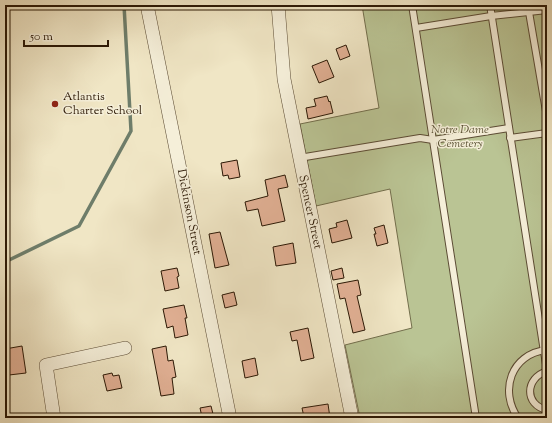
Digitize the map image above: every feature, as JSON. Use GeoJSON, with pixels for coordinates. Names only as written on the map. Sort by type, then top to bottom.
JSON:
{"type":"FeatureCollection","features":[{"type":"Feature","properties":{"kind":"street","name":"Dickinson Street"},"geometry":{"type":"LineString","coordinates":[[147,5],[230,418]]}},
{"type":"Feature","properties":{"kind":"street","name":"Spencer Street"},"geometry":{"type":"LineString","coordinates":[[278,5],[284,80],[352,418]]}},
{"type":"Feature","properties":{"kind":"street"},"geometry":{"type":"LineString","coordinates":[[54,418],[46,365],[125,348]]}},
{"type":"Feature","properties":{"kind":"lane"},"geometry":{"type":"LineString","coordinates":[[412,5],[476,418]]}},
{"type":"Feature","properties":{"kind":"lane"},"geometry":{"type":"LineString","coordinates":[[490,5],[545,350],[547,371],[535,378],[531,384],[530,390],[534,403],[539,408],[547,410]]}},
{"type":"Feature","properties":{"kind":"lane"},"geometry":{"type":"LineString","coordinates":[[526,5],[529,12],[547,117]]}},
{"type":"Feature","properties":{"kind":"lane"},"geometry":{"type":"LineString","coordinates":[[416,28],[491,16],[547,10]]}},
{"type":"Feature","properties":{"kind":"lane"},"geometry":{"type":"LineString","coordinates":[[299,158],[420,138],[433,140],[509,128]]}},
{"type":"Feature","properties":{"kind":"lane"},"geometry":{"type":"LineString","coordinates":[[510,138],[547,134]]}},
{"type":"Feature","properties":{"kind":"lane"},"geometry":{"type":"LineString","coordinates":[[518,418],[513,411],[508,392],[512,373],[524,358],[533,353],[545,350]]}},
{"type":"Feature","properties":{"kind":"green space","name":"Notre Dame Cemetery"},"geometry":{"type":"Polygon","coordinates":[[[362,5],[547,5],[547,418],[360,418],[345,345],[412,328],[390,189],[316,206],[300,124],[379,108],[362,5]]]}},
{"type":"Feature","properties":{"kind":"building"},"geometry":{"type":"Polygon","coordinates":[[[346,45],[350,56],[340,60],[336,49],[346,45]]]}},
{"type":"Feature","properties":{"kind":"building"},"geometry":{"type":"Polygon","coordinates":[[[327,60],[334,77],[319,83],[312,66],[327,60]]]}},
{"type":"Feature","properties":{"kind":"building"},"geometry":{"type":"Polygon","coordinates":[[[327,96],[333,113],[308,119],[306,108],[316,106],[314,99],[327,96]]]}},
{"type":"Feature","properties":{"kind":"building"},"geometry":{"type":"Polygon","coordinates":[[[237,160],[240,177],[229,179],[228,175],[223,176],[221,163],[237,160]]]}},
{"type":"Feature","properties":{"kind":"building"},"geometry":{"type":"Polygon","coordinates":[[[285,175],[288,187],[278,189],[285,221],[262,226],[258,209],[247,211],[245,202],[268,196],[265,180],[285,175]]]}},
{"type":"Feature","properties":{"kind":"building"},"geometry":{"type":"Polygon","coordinates":[[[347,220],[352,238],[332,243],[329,229],[337,227],[336,223],[347,220]]]}},
{"type":"Feature","properties":{"kind":"building"},"geometry":{"type":"Polygon","coordinates":[[[384,225],[388,243],[377,246],[374,228],[384,225]]]}},
{"type":"Feature","properties":{"kind":"building"},"geometry":{"type":"Polygon","coordinates":[[[220,232],[229,265],[215,268],[209,234],[220,232]]]}},
{"type":"Feature","properties":{"kind":"building"},"geometry":{"type":"Polygon","coordinates":[[[293,243],[296,263],[276,266],[273,247],[293,243]]]}},
{"type":"Feature","properties":{"kind":"building"},"geometry":{"type":"Polygon","coordinates":[[[177,268],[179,288],[165,291],[161,271],[177,268]]]}},
{"type":"Feature","properties":{"kind":"building"},"geometry":{"type":"Polygon","coordinates":[[[342,268],[344,278],[333,280],[331,271],[342,268]]]}},
{"type":"Feature","properties":{"kind":"building"},"geometry":{"type":"Polygon","coordinates":[[[358,280],[361,295],[357,296],[365,330],[353,333],[345,298],[340,299],[337,284],[358,280]]]}},
{"type":"Feature","properties":{"kind":"building"},"geometry":{"type":"Polygon","coordinates":[[[234,292],[237,305],[225,308],[222,295],[234,292]]]}},
{"type":"Feature","properties":{"kind":"building"},"geometry":{"type":"Polygon","coordinates":[[[184,305],[187,318],[185,318],[188,335],[175,338],[173,326],[167,328],[163,309],[184,305]]]}},
{"type":"Feature","properties":{"kind":"building"},"geometry":{"type":"Polygon","coordinates":[[[308,328],[314,358],[301,361],[297,340],[292,341],[290,332],[308,328]]]}},
{"type":"Feature","properties":{"kind":"building"},"geometry":{"type":"Polygon","coordinates":[[[22,346],[26,373],[9,375],[5,349],[22,346]]]}},
{"type":"Feature","properties":{"kind":"building"},"geometry":{"type":"Polygon","coordinates":[[[166,346],[168,361],[173,360],[176,377],[172,378],[174,394],[161,396],[152,349],[166,346]]]}},
{"type":"Feature","properties":{"kind":"building"},"geometry":{"type":"Polygon","coordinates":[[[255,358],[258,375],[245,378],[242,361],[255,358]]]}},
{"type":"Feature","properties":{"kind":"building"},"geometry":{"type":"Polygon","coordinates":[[[112,373],[113,376],[119,375],[122,388],[107,391],[103,375],[112,373]]]}},
{"type":"Feature","properties":{"kind":"building"},"geometry":{"type":"Polygon","coordinates":[[[328,404],[330,418],[304,417],[302,408],[328,404]]]}},
{"type":"Feature","properties":{"kind":"building"},"geometry":{"type":"Polygon","coordinates":[[[211,406],[213,414],[202,417],[200,408],[211,406]]]}},
{"type":"Feature","properties":{"kind":"waterway"},"geometry":{"type":"LineString","coordinates":[[5,262],[79,226],[131,131],[124,5]]}},
{"type":"Feature","properties":{"kind":"place","name":"Atlantis Charter School"},"geometry":{"type":"Point","coordinates":[55,104]}}]}
